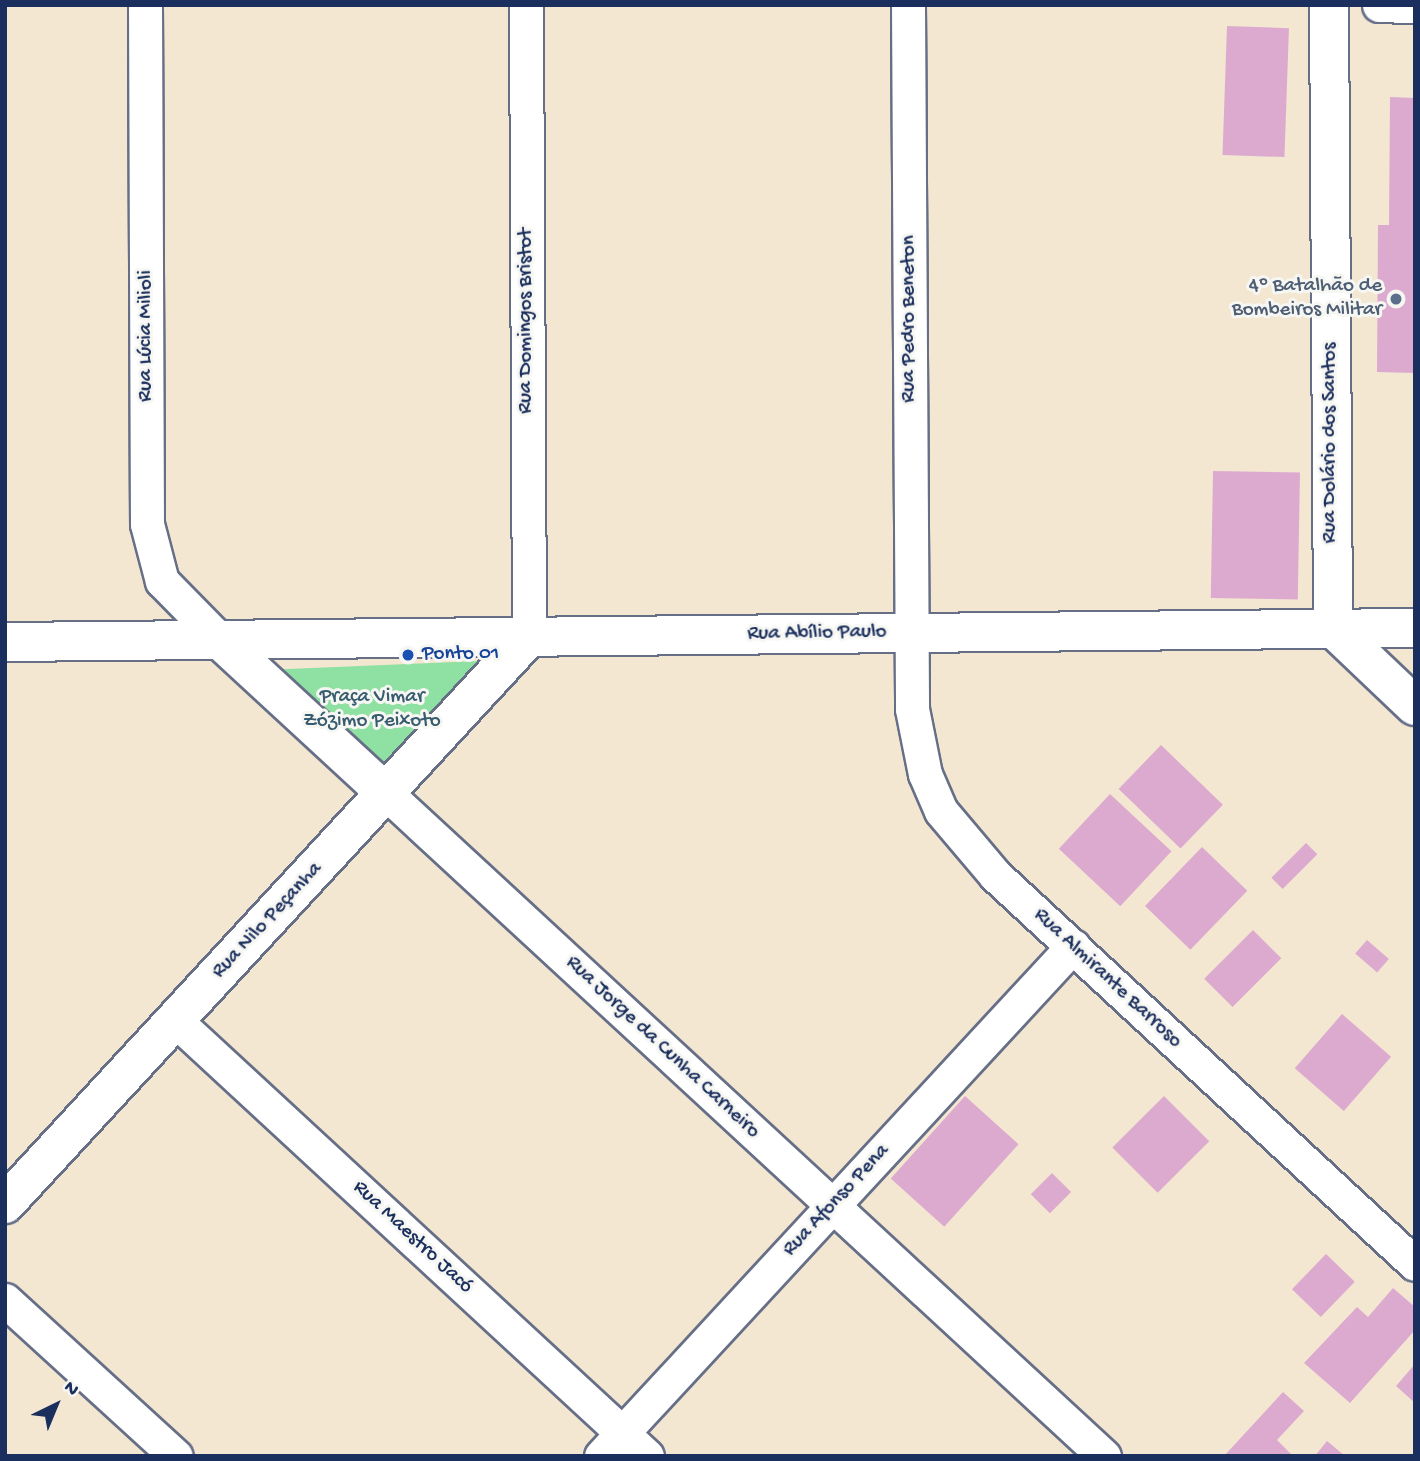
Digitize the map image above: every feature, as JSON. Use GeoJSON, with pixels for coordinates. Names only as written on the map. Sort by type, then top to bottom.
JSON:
{"type":"FeatureCollection","features":[{"type":"Feature","properties":{"kind":"street","name":"Rua Lúcia Milioli"},"geometry":{"type":"LineString","coordinates":[[145,5],[147,524],[162,581],[220,640]]}},
{"type":"Feature","properties":{"kind":"street","name":"Rua Domingos Bristot"},"geometry":{"type":"LineString","coordinates":[[526,5],[529,637]]}},
{"type":"Feature","properties":{"kind":"street","name":"Rua Pedro Beneton"},"geometry":{"type":"LineString","coordinates":[[908,5],[912,633]]}},
{"type":"Feature","properties":{"kind":"street","name":"Rua Dolário dos Santos"},"geometry":{"type":"LineString","coordinates":[[1328,5],[1333,628]]}},
{"type":"Feature","properties":{"kind":"street"},"geometry":{"type":"LineString","coordinates":[[1379,5],[1415,6]]}},
{"type":"Feature","properties":{"kind":"street"},"geometry":{"type":"LineString","coordinates":[[1333,628],[1415,706]]}},
{"type":"Feature","properties":{"kind":"street","name":"Rua Abílio Paulo"},"geometry":{"type":"LineString","coordinates":[[5,642],[1415,628]]}},
{"type":"Feature","properties":{"kind":"street","name":"Rua Almirante Barroso"},"geometry":{"type":"LineString","coordinates":[[912,633],[915,737],[941,811],[995,874],[1415,1264]]}},
{"type":"Feature","properties":{"kind":"street","name":"Rua Nilo Peçanha"},"geometry":{"type":"LineString","coordinates":[[5,1204],[387,794],[529,637]]}},
{"type":"Feature","properties":{"kind":"street","name":"Rua Jorge da Cunha Carneiro"},"geometry":{"type":"LineString","coordinates":[[220,640],[1104,1456]]}},
{"type":"Feature","properties":{"kind":"street","name":"Rua Afonso Pena"},"geometry":{"type":"LineString","coordinates":[[611,1444],[1073,946]]}},
{"type":"Feature","properties":{"kind":"street","name":"Rua Maestro Jacó"},"geometry":{"type":"LineString","coordinates":[[176,1021],[611,1444],[647,1456]]}},
{"type":"Feature","properties":{"kind":"street"},"geometry":{"type":"LineString","coordinates":[[5,1300],[176,1456]]}},
{"type":"Feature","properties":{"kind":"green space","name":"Praça Vimar Zózimo Peixoto"},"geometry":{"type":"Polygon","coordinates":[[[479,661],[374,775],[264,670],[479,661]]]}},
{"type":"Feature","properties":{"kind":"building"},"geometry":{"type":"Polygon","coordinates":[[[1227,26],[1289,28],[1284,157],[1222,155],[1227,26]]]}},
{"type":"Feature","properties":{"kind":"building","name":"4º Batalhão de Bombeiros Militar"},"geometry":{"type":"Polygon","coordinates":[[[1390,97],[1415,98],[1415,373],[1377,372],[1378,225],[1389,225],[1390,97]]]}},
{"type":"Feature","properties":{"kind":"building"},"geometry":{"type":"Polygon","coordinates":[[[1213,471],[1300,473],[1298,599],[1211,598],[1213,471]]]}},
{"type":"Feature","properties":{"kind":"building"},"geometry":{"type":"Polygon","coordinates":[[[1161,745],[1223,805],[1180,849],[1119,789],[1161,745]]]}},
{"type":"Feature","properties":{"kind":"building"},"geometry":{"type":"Polygon","coordinates":[[[1110,794],[1171,851],[1120,906],[1059,849],[1110,794]]]}},
{"type":"Feature","properties":{"kind":"building"},"geometry":{"type":"Polygon","coordinates":[[[1306,843],[1317,854],[1283,889],[1271,878],[1306,843]]]}},
{"type":"Feature","properties":{"kind":"building"},"geometry":{"type":"Polygon","coordinates":[[[1202,847],[1247,891],[1190,950],[1145,906],[1202,847]]]}},
{"type":"Feature","properties":{"kind":"building"},"geometry":{"type":"Polygon","coordinates":[[[1253,930],[1281,958],[1232,1007],[1204,979],[1253,930]]]}},
{"type":"Feature","properties":{"kind":"building"},"geometry":{"type":"Polygon","coordinates":[[[1367,940],[1389,959],[1377,973],[1355,954],[1367,940]]]}},
{"type":"Feature","properties":{"kind":"building"},"geometry":{"type":"Polygon","coordinates":[[[1342,1014],[1391,1057],[1344,1111],[1295,1068],[1342,1014]]]}},
{"type":"Feature","properties":{"kind":"building"},"geometry":{"type":"Polygon","coordinates":[[[965,1096],[1019,1144],[944,1227],[891,1178],[965,1096]]]}},
{"type":"Feature","properties":{"kind":"building"},"geometry":{"type":"Polygon","coordinates":[[[1164,1096],[1209,1141],[1158,1193],[1112,1148],[1164,1096]]]}},
{"type":"Feature","properties":{"kind":"building"},"geometry":{"type":"Polygon","coordinates":[[[1052,1173],[1071,1192],[1050,1213],[1031,1194],[1052,1173]]]}},
{"type":"Feature","properties":{"kind":"building"},"geometry":{"type":"Polygon","coordinates":[[[1326,1254],[1355,1282],[1321,1317],[1292,1289],[1326,1254]]]}},
{"type":"Feature","properties":{"kind":"building"},"geometry":{"type":"Polygon","coordinates":[[[1393,1288],[1415,1307],[1415,1330],[1350,1403],[1304,1363],[1357,1307],[1368,1317],[1393,1288]]]}},
{"type":"Feature","properties":{"kind":"building"},"geometry":{"type":"Polygon","coordinates":[[[1415,1364],[1415,1403],[1396,1386],[1415,1364]]]}},
{"type":"Feature","properties":{"kind":"building"},"geometry":{"type":"Polygon","coordinates":[[[1283,1392],[1304,1411],[1277,1440],[1293,1456],[1224,1456],[1283,1392]]]}},
{"type":"Feature","properties":{"kind":"building"},"geometry":{"type":"Polygon","coordinates":[[[1327,1441],[1345,1456],[1315,1456],[1327,1441]]]}},
{"type":"Feature","properties":{"kind":"place","name":"4º Batalhão de Bombeiros Militar"},"geometry":{"type":"Point","coordinates":[1396,299]}},
{"type":"Feature","properties":{"kind":"place","name":"Ponto 01"},"geometry":{"type":"Point","coordinates":[408,655]}}]}
